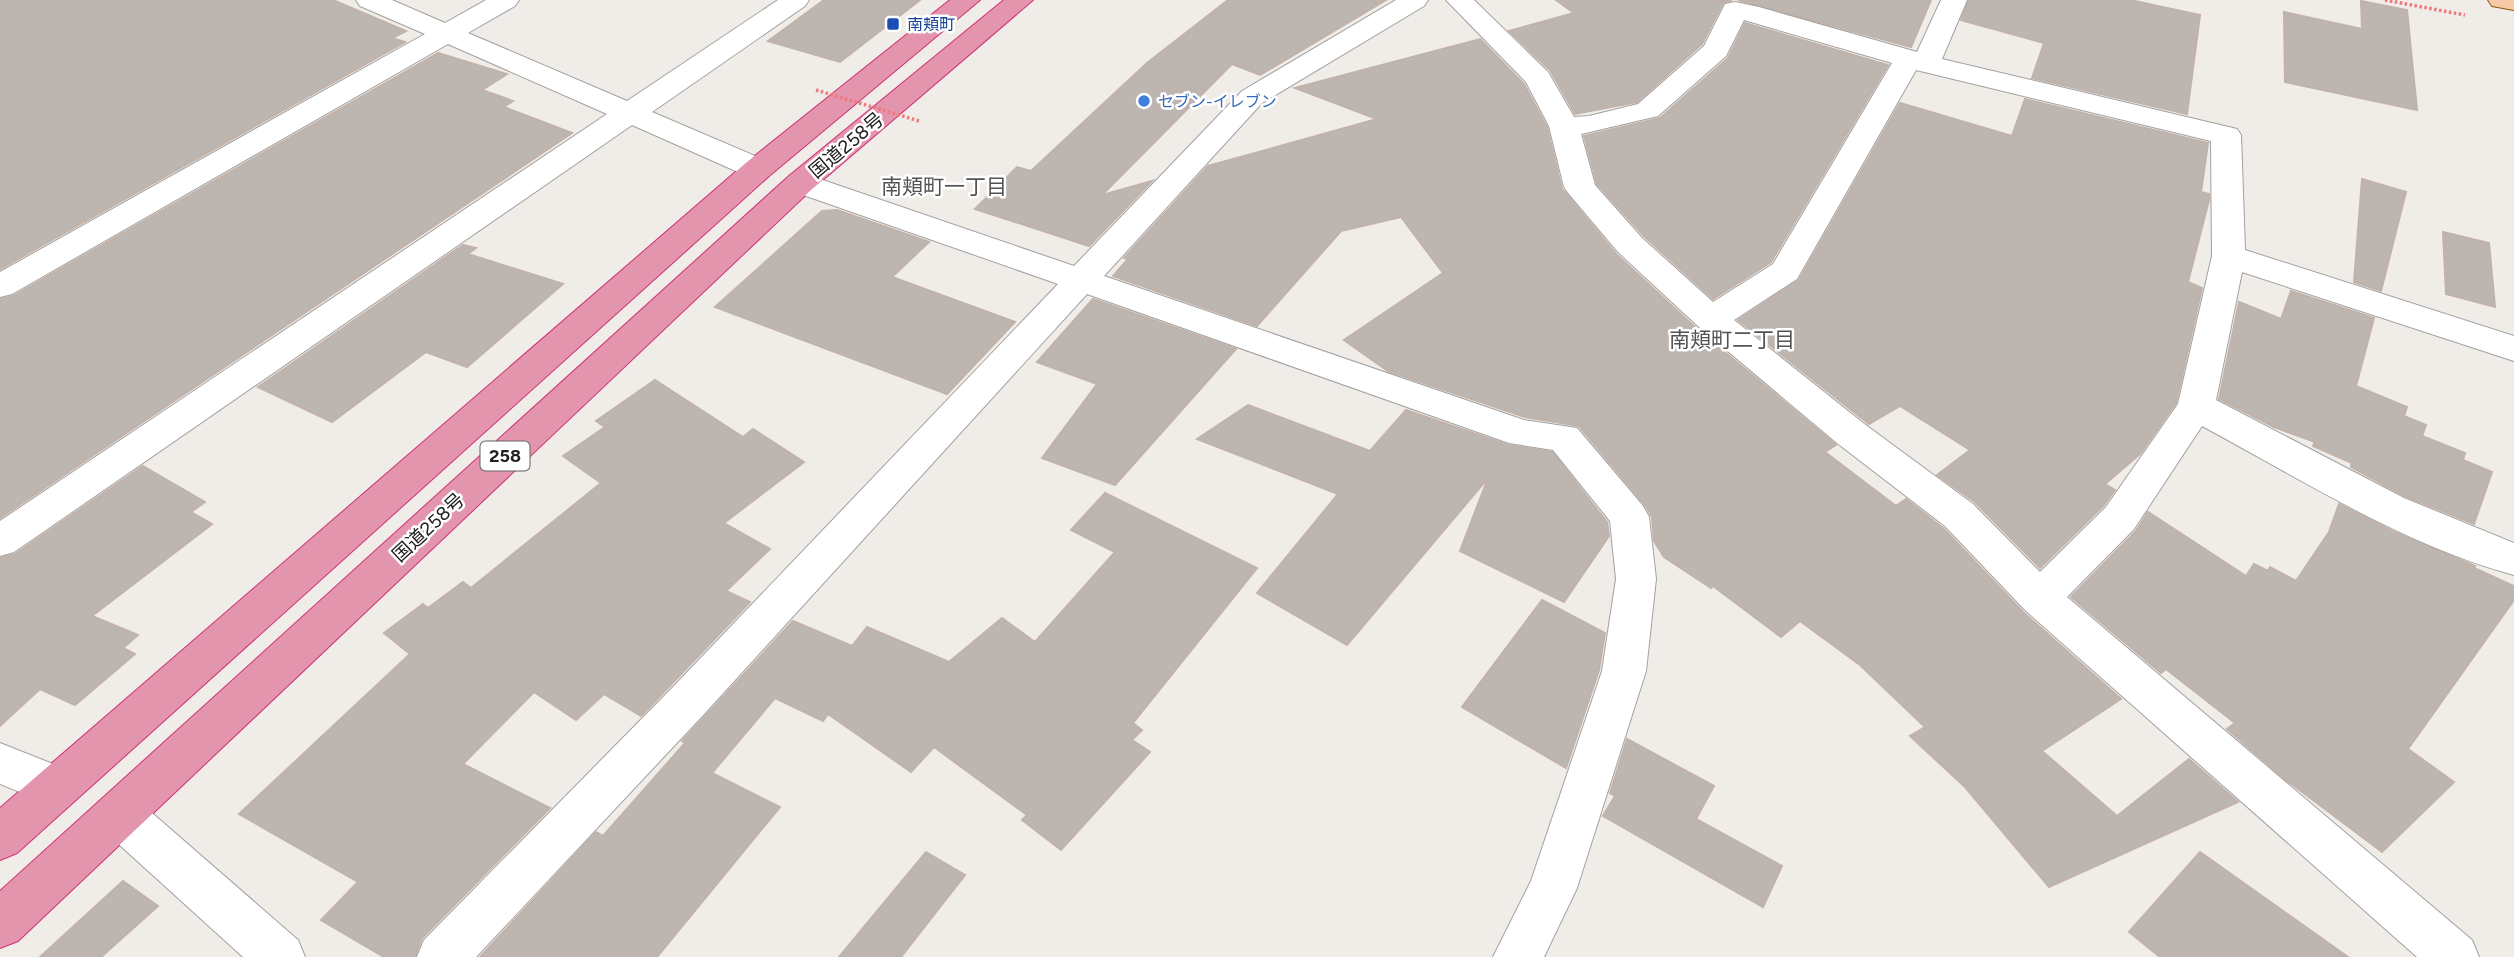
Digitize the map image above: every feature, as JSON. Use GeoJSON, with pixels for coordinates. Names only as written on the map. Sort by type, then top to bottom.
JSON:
{"type":"FeatureCollection","features":[{"type":"Feature","properties":{"kind":"highway","name":"国道258号"},"geometry":{"type":"LineString","coordinates":[[0,838],[758,169],[967,0]]}},
{"type":"Feature","properties":{"kind":"highway","name":"国道258号"},"geometry":{"type":"LineString","coordinates":[[0,924],[800,183],[1020,0]]}},
{"type":"Feature","properties":{"kind":"main road"},"geometry":{"type":"LineString","coordinates":[[2501,0],[2514,2]]}},
{"type":"Feature","properties":{"kind":"street"},"geometry":{"type":"LineString","coordinates":[[369,0],[758,169]]}},
{"type":"Feature","properties":{"kind":"street"},"geometry":{"type":"LineString","coordinates":[[0,286],[506,0]]}},
{"type":"Feature","properties":{"kind":"street"},"geometry":{"type":"LineString","coordinates":[[0,541],[796,0]]}},
{"type":"Feature","properties":{"kind":"street"},"geometry":{"type":"LineString","coordinates":[[442,957],[699,690],[1252,97],[1415,0]]}},
{"type":"Feature","properties":{"kind":"street"},"geometry":{"type":"LineString","coordinates":[[1459,0],[1538,78],[1564,126],[1580,187],[1630,245],[1712,319],[1850,433],[1959,515],[2040,598],[2454,957]]}},
{"type":"Feature","properties":{"kind":"street"},"geometry":{"type":"LineString","coordinates":[[1712,319],[1785,271],[1954,0]]}},
{"type":"Feature","properties":{"kind":"street"},"geometry":{"type":"LineString","coordinates":[[1564,126],[1589,125],[1648,110],[1716,50],[1737,5],[1759,15],[1917,62],[2129,115],[2226,135],[2229,256],[2196,406],[2120,518],[2040,598]]}},
{"type":"Feature","properties":{"kind":"street"},"geometry":{"type":"LineString","coordinates":[[800,183],[1522,433],[1564,438],[1629,517],[1636,579],[1624,671],[1553,888],[1518,957]]}},
{"type":"Feature","properties":{"kind":"street"},"geometry":{"type":"LineString","coordinates":[[2229,256],[2514,349]]}},
{"type":"Feature","properties":{"kind":"street"},"geometry":{"type":"LineString","coordinates":[[2196,406],[2390,509],[2491,553],[2514,559]]}},
{"type":"Feature","properties":{"kind":"street"},"geometry":{"type":"LineString","coordinates":[[0,763],[57,786]]}},
{"type":"Feature","properties":{"kind":"street"},"geometry":{"type":"LineString","coordinates":[[119,814],[280,957]]}},
{"type":"Feature","properties":{"kind":"path"},"geometry":{"type":"LineString","coordinates":[[2385,0],[2475,17]]}},
{"type":"Feature","properties":{"kind":"path"},"geometry":{"type":"LineString","coordinates":[[816,90],[919,121]]}},
{"type":"Feature","properties":{"kind":"building"},"geometry":{"type":"Polygon","coordinates":[[[0,0],[333,0],[406,31],[392,38],[405,42],[0,269],[0,0]]]}},
{"type":"Feature","properties":{"kind":"building"},"geometry":{"type":"Polygon","coordinates":[[[824,0],[920,0],[840,62],[768,41],[824,0]]]}},
{"type":"Feature","properties":{"kind":"building"},"geometry":{"type":"Polygon","coordinates":[[[1228,0],[1386,0],[1260,75],[1232,64],[1102,195],[1152,181],[1089,246],[975,209],[1017,167],[1031,171],[1147,63],[1228,0]]]}},
{"type":"Feature","properties":{"kind":"building"},"geometry":{"type":"Polygon","coordinates":[[[1556,0],[1732,0],[1723,3],[1702,44],[1637,102],[1575,114],[1550,70],[1509,31],[1574,13],[1556,0]]]}},
{"type":"Feature","properties":{"kind":"building"},"geometry":{"type":"Polygon","coordinates":[[[1738,0],[1931,0],[1911,47],[1738,0]]]}},
{"type":"Feature","properties":{"kind":"building"},"geometry":{"type":"Polygon","coordinates":[[[1969,0],[2130,0],[2200,15],[2187,114],[2032,78],[2044,43],[1961,20],[1969,0]]]}},
{"type":"Feature","properties":{"kind":"building"},"geometry":{"type":"Polygon","coordinates":[[[2361,1],[2407,10],[2417,110],[2285,82],[2284,12],[2362,29],[2361,1]]]}},
{"type":"Feature","properties":{"kind":"building"},"geometry":{"type":"Polygon","coordinates":[[[1745,23],[1888,65],[1771,262],[1713,299],[1644,236],[1597,184],[1584,136],[1660,118],[1728,58],[1745,23]]]}},
{"type":"Feature","properties":{"kind":"building"},"geometry":{"type":"Polygon","coordinates":[[[1480,39],[1524,84],[1547,127],[1562,189],[1616,254],[1697,329],[1836,445],[1825,452],[1896,506],[1906,499],[1943,528],[2023,612],[2121,699],[2042,751],[2117,816],[2189,759],[2238,802],[2049,887],[1965,787],[1910,736],[1925,727],[1860,665],[1800,621],[1781,637],[1713,586],[1711,588],[1664,557],[1654,541],[1652,517],[1645,505],[1579,426],[1525,417],[1388,371],[1344,340],[1443,273],[1401,217],[1341,231],[1257,326],[1113,276],[1128,259],[1124,258],[1208,166],[1377,119],[1295,88],[1480,39]]]}},
{"type":"Feature","properties":{"kind":"building"},"geometry":{"type":"Polygon","coordinates":[[[438,53],[507,74],[482,90],[513,101],[504,107],[572,133],[0,518],[0,299],[13,296],[438,53]]]}},
{"type":"Feature","properties":{"kind":"building"},"geometry":{"type":"Polygon","coordinates":[[[2025,99],[2208,143],[2201,192],[2209,194],[2209,200],[2188,282],[2202,288],[2176,403],[2140,454],[2105,484],[2115,490],[2104,505],[2040,568],[1975,502],[1937,475],[1970,450],[1900,406],[1869,424],[1738,320],[1799,280],[1900,103],[2012,136],[2025,99]]]}},
{"type":"Feature","properties":{"kind":"building"},"geometry":{"type":"Polygon","coordinates":[[[2362,179],[2406,192],[2381,291],[2354,282],[2362,179]]]}},
{"type":"Feature","properties":{"kind":"building"},"geometry":{"type":"Polygon","coordinates":[[[837,210],[929,242],[892,277],[1015,322],[947,394],[715,307],[822,211],[837,210]]]}},
{"type":"Feature","properties":{"kind":"building"},"geometry":{"type":"Polygon","coordinates":[[[2443,232],[2489,243],[2495,307],[2446,294],[2443,232]]]}},
{"type":"Feature","properties":{"kind":"building"},"geometry":{"type":"Polygon","coordinates":[[[463,245],[476,248],[468,254],[563,284],[467,367],[426,352],[332,422],[258,387],[463,245]]]}},
{"type":"Feature","properties":{"kind":"building"},"geometry":{"type":"Polygon","coordinates":[[[2291,291],[2374,318],[2356,386],[2407,407],[2404,416],[2426,425],[2422,436],[2465,453],[2463,460],[2492,472],[2474,524],[2405,496],[2351,467],[2352,463],[2313,446],[2315,442],[2274,427],[2219,399],[2239,302],[2281,319],[2291,291]]]}},
{"type":"Feature","properties":{"kind":"building"},"geometry":{"type":"Polygon","coordinates":[[[1093,299],[1236,349],[1115,485],[1042,458],[1097,384],[1037,362],[1093,299]]]}},
{"type":"Feature","properties":{"kind":"building"},"geometry":{"type":"Polygon","coordinates":[[[655,380],[743,437],[753,429],[804,462],[724,523],[770,549],[726,591],[750,602],[641,716],[604,694],[576,720],[534,692],[463,764],[550,808],[422,938],[415,957],[384,957],[321,920],[358,882],[239,814],[410,654],[384,633],[423,604],[428,608],[463,582],[471,588],[601,483],[563,456],[605,427],[596,421],[655,380]]]}},
{"type":"Feature","properties":{"kind":"building"},"geometry":{"type":"Polygon","coordinates":[[[1248,405],[1370,451],[1406,410],[1508,445],[1552,452],[1607,522],[1609,536],[1564,602],[1460,551],[1488,478],[1347,645],[1257,593],[1338,494],[1197,439],[1248,405]]]}},
{"type":"Feature","properties":{"kind":"building"},"geometry":{"type":"Polygon","coordinates":[[[143,466],[205,502],[191,512],[212,524],[92,616],[138,635],[123,648],[135,654],[75,705],[40,689],[0,726],[0,558],[15,554],[143,466]]]}},
{"type":"Feature","properties":{"kind":"building"},"geometry":{"type":"Polygon","coordinates":[[[1105,493],[1257,568],[1133,723],[1142,730],[1132,740],[1150,752],[1061,850],[1022,820],[1027,815],[934,747],[911,772],[828,714],[823,721],[775,698],[712,773],[780,807],[657,957],[480,957],[596,832],[603,836],[685,743],[682,741],[793,621],[852,646],[867,627],[949,662],[1002,618],[1035,642],[1115,552],[1071,530],[1105,493]]]}},
{"type":"Feature","properties":{"kind":"building"},"geometry":{"type":"Polygon","coordinates":[[[2339,504],[2514,586],[2514,600],[2408,749],[2454,782],[2382,852],[2285,779],[2227,729],[2235,723],[2166,669],[2161,673],[2071,597],[2136,531],[2148,512],[2246,576],[2254,564],[2268,571],[2270,567],[2296,581],[2329,532],[2339,504]]]}},
{"type":"Feature","properties":{"kind":"building"},"geometry":{"type":"Polygon","coordinates":[[[1542,600],[1605,633],[1599,670],[1566,768],[1462,707],[1542,600]]]}},
{"type":"Feature","properties":{"kind":"building"},"geometry":{"type":"Polygon","coordinates":[[[1627,739],[1714,786],[1696,819],[1782,866],[1763,907],[1603,816],[1615,796],[1610,793],[1627,739]]]}},
{"type":"Feature","properties":{"kind":"building"},"geometry":{"type":"Polygon","coordinates":[[[926,852],[965,875],[901,957],[839,957],[926,852]]]}},
{"type":"Feature","properties":{"kind":"building"},"geometry":{"type":"Polygon","coordinates":[[[2200,852],[2348,957],[2160,957],[2129,932],[2200,852]]]}},
{"type":"Feature","properties":{"kind":"building"},"geometry":{"type":"Polygon","coordinates":[[[123,881],[158,906],[101,957],[40,957],[123,881]]]}},
{"type":"Feature","properties":{"kind":"place","name":"南頬町"},"geometry":{"type":"Point","coordinates":[893,24]}},
{"type":"Feature","properties":{"kind":"place","name":"セブン-イレブン"},"geometry":{"type":"Point","coordinates":[1144,101]}},
{"type":"Feature","properties":{"kind":"district","name":"南頬町一丁目"},"geometry":{"type":"Point","coordinates":[944,187]}},
{"type":"Feature","properties":{"kind":"district","name":"南頬町二丁目"},"geometry":{"type":"Point","coordinates":[1732,340]}}]}
